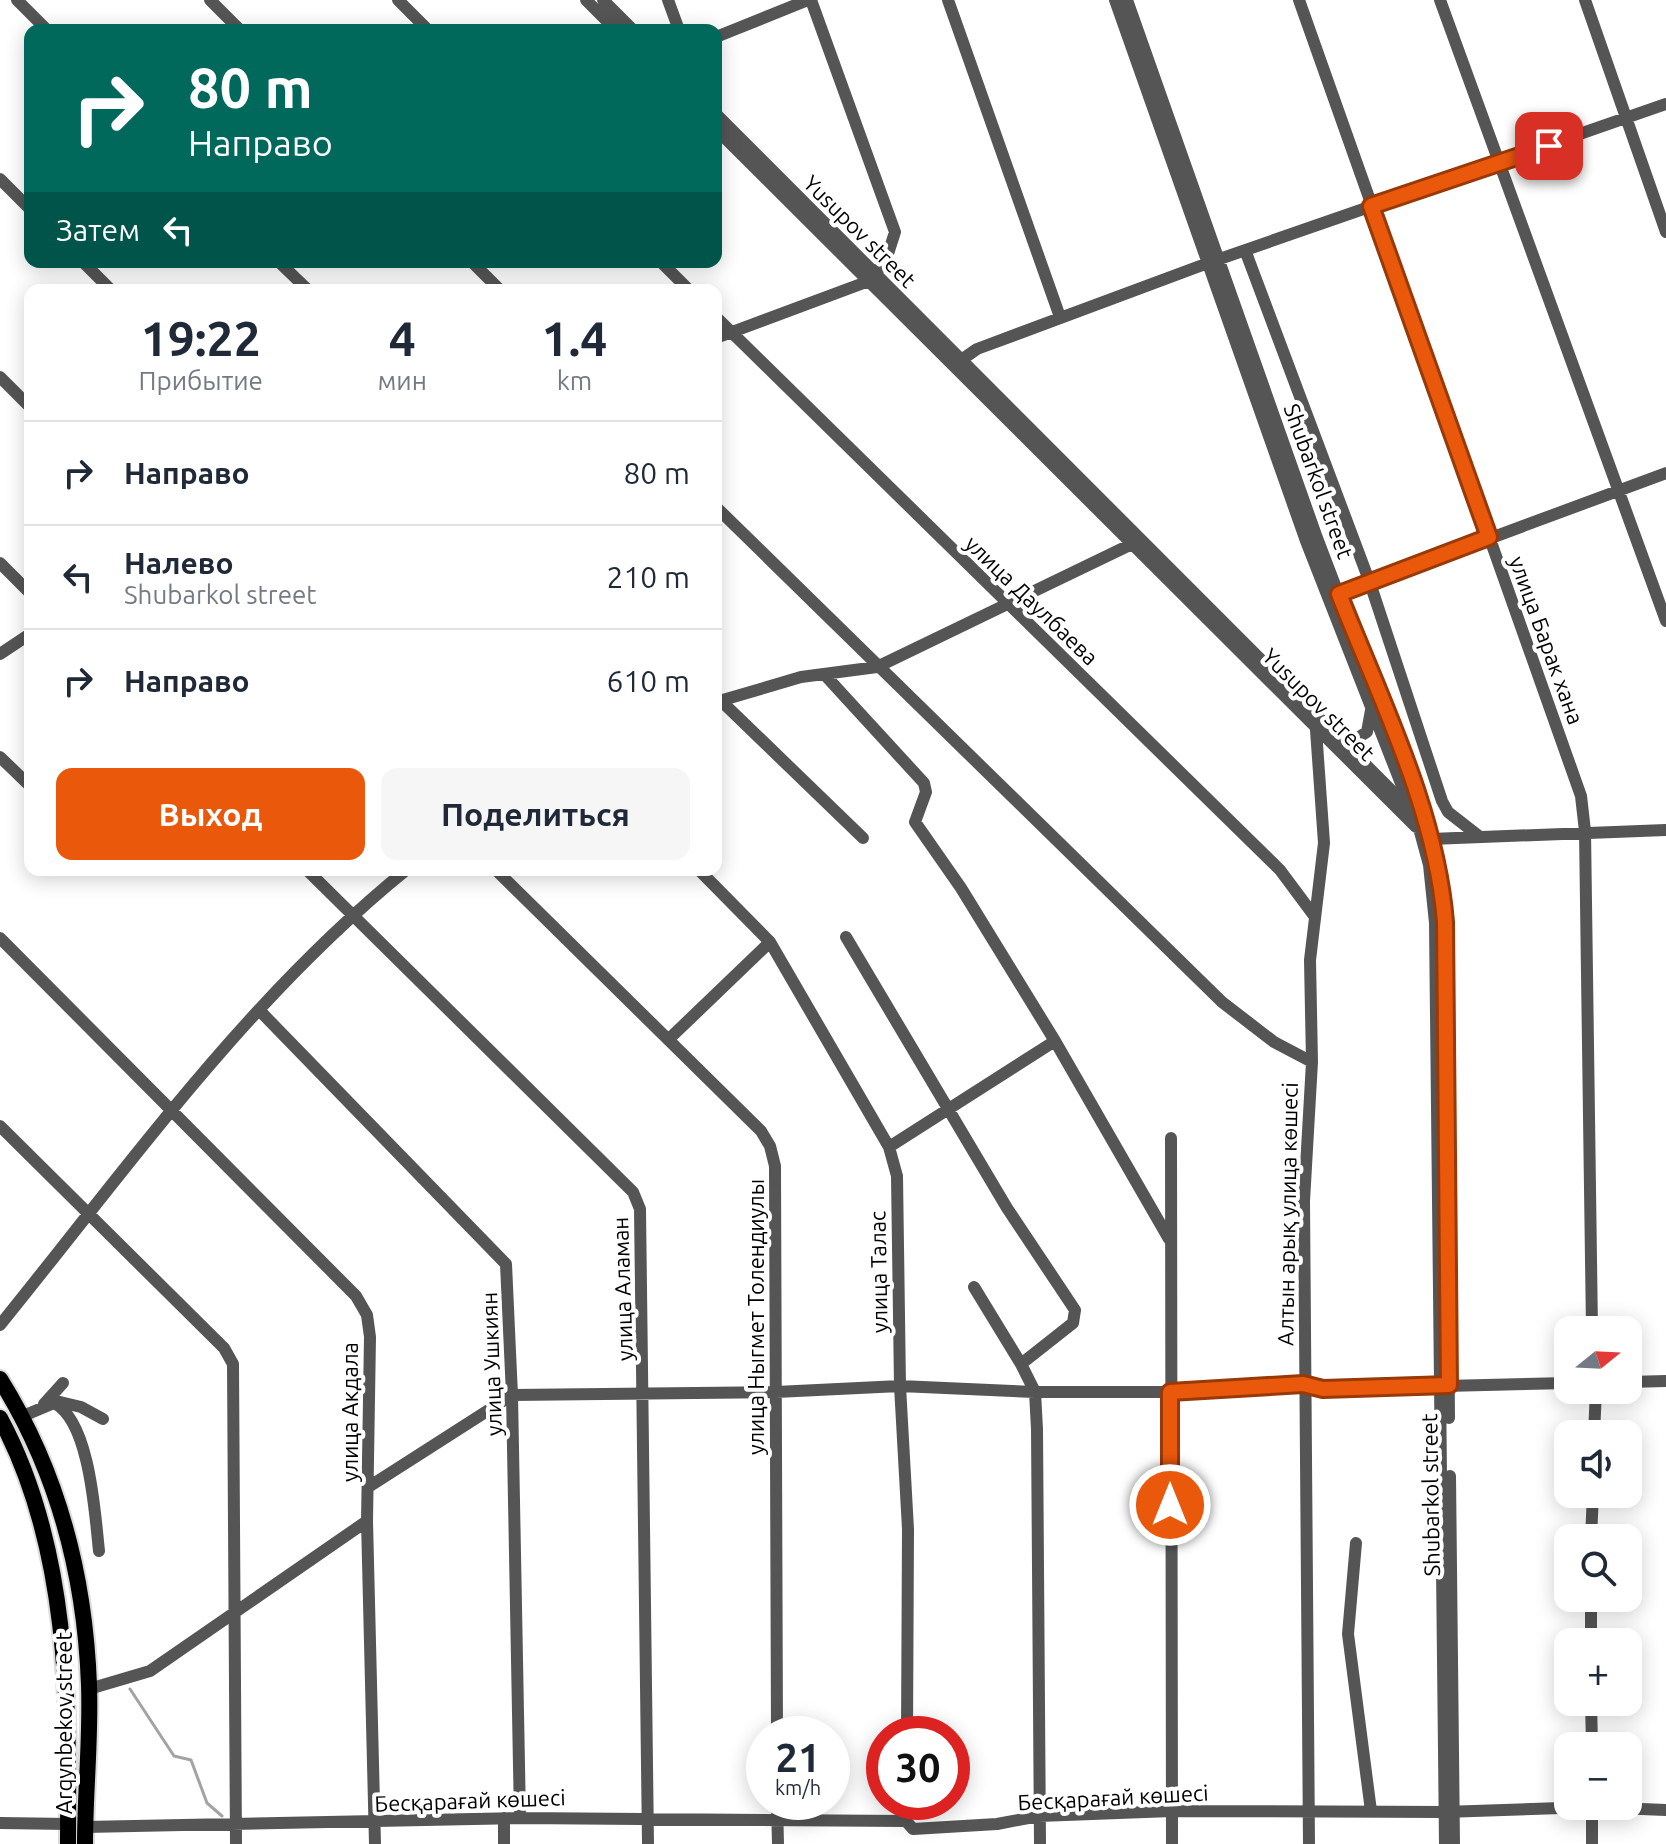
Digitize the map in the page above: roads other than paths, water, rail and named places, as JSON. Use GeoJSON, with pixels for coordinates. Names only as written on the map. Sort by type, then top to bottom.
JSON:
{"type":"FeatureCollection","features":[{"type":"Feature","properties":{"kind":"main road","name":"Arqynbekov street"},"geometry":{"type":"LineString","coordinates":[[0,1379],[23,1416],[67,1527],[81,1593],[89,1689],[80,1832],[68,1844]]}},
{"type":"Feature","properties":{"kind":"main road","name":"Arqynbekov street"},"geometry":{"type":"LineString","coordinates":[[0,1418],[30,1481],[47,1537],[62,1641],[80,1832]]}},
{"type":"Feature","properties":{"kind":"street"},"geometry":{"type":"LineString","coordinates":[[17,0],[41,24]]}},
{"type":"Feature","properties":{"kind":"street"},"geometry":{"type":"LineString","coordinates":[[210,0],[234,24]]}},
{"type":"Feature","properties":{"kind":"street"},"geometry":{"type":"LineString","coordinates":[[398,0],[422,24]]}},
{"type":"Feature","properties":{"kind":"street"},"geometry":{"type":"LineString","coordinates":[[586,0],[610,24]]}},
{"type":"Feature","properties":{"kind":"street"},"geometry":{"type":"LineString","coordinates":[[603,0],[627,24]]}},
{"type":"Feature","properties":{"kind":"street"},"geometry":{"type":"LineString","coordinates":[[668,0],[677,24]]}},
{"type":"Feature","properties":{"kind":"street"},"geometry":{"type":"LineString","coordinates":[[722,35],[809,0],[895,232],[893,246],[872,278],[722,336]]}},
{"type":"Feature","properties":{"kind":"street"},"geometry":{"type":"LineString","coordinates":[[948,0],[1060,317]]}},
{"type":"Feature","properties":{"kind":"street"},"geometry":{"type":"LineString","coordinates":[[1115,0],[1214,261]]}},
{"type":"Feature","properties":{"kind":"street","name":"Shubarkol street"},"geometry":{"type":"LineString","coordinates":[[1127,0],[1214,261],[1369,699],[1426,836]]}},
{"type":"Feature","properties":{"kind":"street","name":"улица Барак хана"},"geometry":{"type":"LineString","coordinates":[[1299,0],[1581,796],[1585,831],[1592,1316]]}},
{"type":"Feature","properties":{"kind":"street"},"geometry":{"type":"LineString","coordinates":[[1440,0],[1497,165],[1621,489],[1666,621]]}},
{"type":"Feature","properties":{"kind":"street"},"geometry":{"type":"LineString","coordinates":[[1585,0],[1666,232]]}},
{"type":"Feature","properties":{"kind":"street"},"geometry":{"type":"LineString","coordinates":[[956,363],[1060,317],[1666,104]]}},
{"type":"Feature","properties":{"kind":"street","name":"Yusupov street"},"geometry":{"type":"LineString","coordinates":[[722,120],[872,278],[1316,730],[1426,836]]}},
{"type":"Feature","properties":{"kind":"street","name":"Yusupov street"},"geometry":{"type":"LineString","coordinates":[[722,135],[872,278]]}},
{"type":"Feature","properties":{"kind":"street"},"geometry":{"type":"LineString","coordinates":[[0,179],[24,203]]}},
{"type":"Feature","properties":{"kind":"street"},"geometry":{"type":"LineString","coordinates":[[1245,250],[1370,583],[1442,801],[1448,812],[1480,837]]}},
{"type":"Feature","properties":{"kind":"street"},"geometry":{"type":"LineString","coordinates":[[89,268],[105,284]]}},
{"type":"Feature","properties":{"kind":"street"},"geometry":{"type":"LineString","coordinates":[[285,268],[302,284]]}},
{"type":"Feature","properties":{"kind":"street"},"geometry":{"type":"LineString","coordinates":[[478,268],[494,284]]}},
{"type":"Feature","properties":{"kind":"street"},"geometry":{"type":"LineString","coordinates":[[667,268],[683,284]]}},
{"type":"Feature","properties":{"kind":"street","name":"улица Даулбаева"},"geometry":{"type":"LineString","coordinates":[[722,323],[1280,870],[1315,917]]}},
{"type":"Feature","properties":{"kind":"street"},"geometry":{"type":"LineString","coordinates":[[0,377],[24,401]]}},
{"type":"Feature","properties":{"kind":"street"},"geometry":{"type":"LineString","coordinates":[[1334,596],[1666,473]]}},
{"type":"Feature","properties":{"kind":"street"},"geometry":{"type":"LineString","coordinates":[[722,513],[877,667],[1082,861],[1222,1002],[1274,1042],[1312,1062]]}},
{"type":"Feature","properties":{"kind":"street"},"geometry":{"type":"LineString","coordinates":[[722,698],[824,674],[877,667],[1134,543]]}},
{"type":"Feature","properties":{"kind":"street","name":"Yusupov street"},"geometry":{"type":"LineString","coordinates":[[1134,543],[1390,789],[1426,836]]}},
{"type":"Feature","properties":{"kind":"street"},"geometry":{"type":"LineString","coordinates":[[0,563],[24,587]]}},
{"type":"Feature","properties":{"kind":"street","name":"Shubarkol street"},"geometry":{"type":"LineString","coordinates":[[1334,596],[1442,880],[1445,922],[1449,1811],[1445,1844]]}},
{"type":"Feature","properties":{"kind":"street"},"geometry":{"type":"LineString","coordinates":[[0,654],[24,638]]}},
{"type":"Feature","properties":{"kind":"street"},"geometry":{"type":"LineString","coordinates":[[824,674],[924,783],[926,792],[915,822],[961,888],[1055,1041],[1169,1239]]}},
{"type":"Feature","properties":{"kind":"street"},"geometry":{"type":"LineString","coordinates":[[1341,740],[1354,740],[1367,732],[1372,716],[1369,699]]}},
{"type":"Feature","properties":{"kind":"street"},"geometry":{"type":"LineString","coordinates":[[722,704],[863,838]]}},
{"type":"Feature","properties":{"kind":"street","name":"Алтын арық улица көшесі"},"geometry":{"type":"LineString","coordinates":[[1309,1844],[1303,1384],[1304,1201],[1312,1062],[1310,960],[1324,843],[1316,730]]}},
{"type":"Feature","properties":{"kind":"street"},"geometry":{"type":"LineString","coordinates":[[0,757],[24,780]]}},
{"type":"Feature","properties":{"kind":"street"},"geometry":{"type":"LineString","coordinates":[[1426,836],[1666,830]]}},
{"type":"Feature","properties":{"kind":"street","name":"улица Аламан"},"geometry":{"type":"LineString","coordinates":[[313,876],[633,1192],[640,1209],[645,1393],[648,1844]]}},
{"type":"Feature","properties":{"kind":"street"},"geometry":{"type":"LineString","coordinates":[[0,1325],[170,1108],[259,1010],[399,876]]}},
{"type":"Feature","properties":{"kind":"street","name":"улица Ныгмет Толендиулы"},"geometry":{"type":"LineString","coordinates":[[502,876],[761,1131],[770,1146],[775,1166],[777,1716]]}},
{"type":"Feature","properties":{"kind":"street","name":"улица Талас"},"geometry":{"type":"LineString","coordinates":[[705,876],[770,942],[889,1147],[897,1176],[900,1386],[908,1529],[907,1716]]}},
{"type":"Feature","properties":{"kind":"street"},"geometry":{"type":"LineString","coordinates":[[846,937],[951,1108],[1007,1208],[1075,1310],[1073,1323],[1021,1364]]}},
{"type":"Feature","properties":{"kind":"street","name":"улица Акдала"},"geometry":{"type":"LineString","coordinates":[[0,938],[356,1296],[367,1315],[370,1486],[367,1521],[375,1844]]}},
{"type":"Feature","properties":{"kind":"street"},"geometry":{"type":"LineString","coordinates":[[669,1039],[770,942]]}},
{"type":"Feature","properties":{"kind":"street","name":"улица Ушкиян"},"geometry":{"type":"LineString","coordinates":[[259,1010],[499,1253],[509,1276],[520,1818]]}},
{"type":"Feature","properties":{"kind":"street"},"geometry":{"type":"LineString","coordinates":[[889,1147],[1055,1041]]}},
{"type":"Feature","properties":{"kind":"street"},"geometry":{"type":"LineString","coordinates":[[0,1126],[224,1348],[233,1364],[237,1611],[236,1844]]}},
{"type":"Feature","properties":{"kind":"street"},"geometry":{"type":"LineString","coordinates":[[1171,1138],[1172,1844]]}},
{"type":"Feature","properties":{"kind":"street"},"geometry":{"type":"LineString","coordinates":[[974,1287],[1035,1392],[1040,1844]]}},
{"type":"Feature","properties":{"kind":"street"},"geometry":{"type":"LineString","coordinates":[[1642,1382],[1666,1381]]}},
{"type":"Feature","properties":{"kind":"street"},"geometry":{"type":"LineString","coordinates":[[49,1404],[63,1383]]}},
{"type":"Feature","properties":{"kind":"street"},"geometry":{"type":"LineString","coordinates":[[370,1486],[512,1395],[776,1392],[900,1386],[1035,1392],[1170,1392],[1303,1384],[1323,1389],[1554,1383]]}},
{"type":"Feature","properties":{"kind":"street"},"geometry":{"type":"LineString","coordinates":[[23,1416],[49,1404],[81,1407],[103,1419]]}},
{"type":"Feature","properties":{"kind":"street"},"geometry":{"type":"LineString","coordinates":[[49,1404],[63,1408],[85,1460],[95,1503],[99,1551]]}},
{"type":"Feature","properties":{"kind":"street"},"geometry":{"type":"LineString","coordinates":[[89,1689],[150,1671],[367,1521]]}},
{"type":"Feature","properties":{"kind":"street"},"geometry":{"type":"LineString","coordinates":[[1356,1543],[1348,1634],[1371,1811]]}},
{"type":"Feature","properties":{"kind":"street","name":"Бесқарағай көшесі"},"geometry":{"type":"LineString","coordinates":[[799,1820],[910,1825],[997,1824],[1039,1816],[1172,1811],[1449,1811],[1554,1807]]}},
{"type":"Feature","properties":{"kind":"street","name":"Бесқарағай көшесі"},"geometry":{"type":"LineString","coordinates":[[1642,1809],[1666,1810]]}},
{"type":"Feature","properties":{"kind":"street","name":"Shubarkol street"},"geometry":{"type":"LineString","coordinates":[[1449,1811],[1454,1844]]}},
{"type":"Feature","properties":{"kind":"street"},"geometry":{"type":"LineString","coordinates":[[504,1818],[504,1844]]}},
{"type":"Feature","properties":{"kind":"street","name":"Бесқарағай көшесі"},"geometry":{"type":"LineString","coordinates":[[0,1823],[80,1832],[504,1818],[746,1819]]}},
{"type":"Feature","properties":{"kind":"street"},"geometry":{"type":"LineString","coordinates":[[777,1820],[778,1844]]}},
{"type":"Feature","properties":{"kind":"street"},"geometry":{"type":"LineString","coordinates":[[909,1820],[913,1844]]}},
{"type":"Feature","properties":{"kind":"street"},"geometry":{"type":"LineString","coordinates":[[1592,1820],[1592,1844]]}},
{"type":"Feature","properties":{"kind":"waterway"},"geometry":{"type":"LineString","coordinates":[[130,1689],[174,1756],[191,1760],[207,1803],[222,1816]]}}]}
